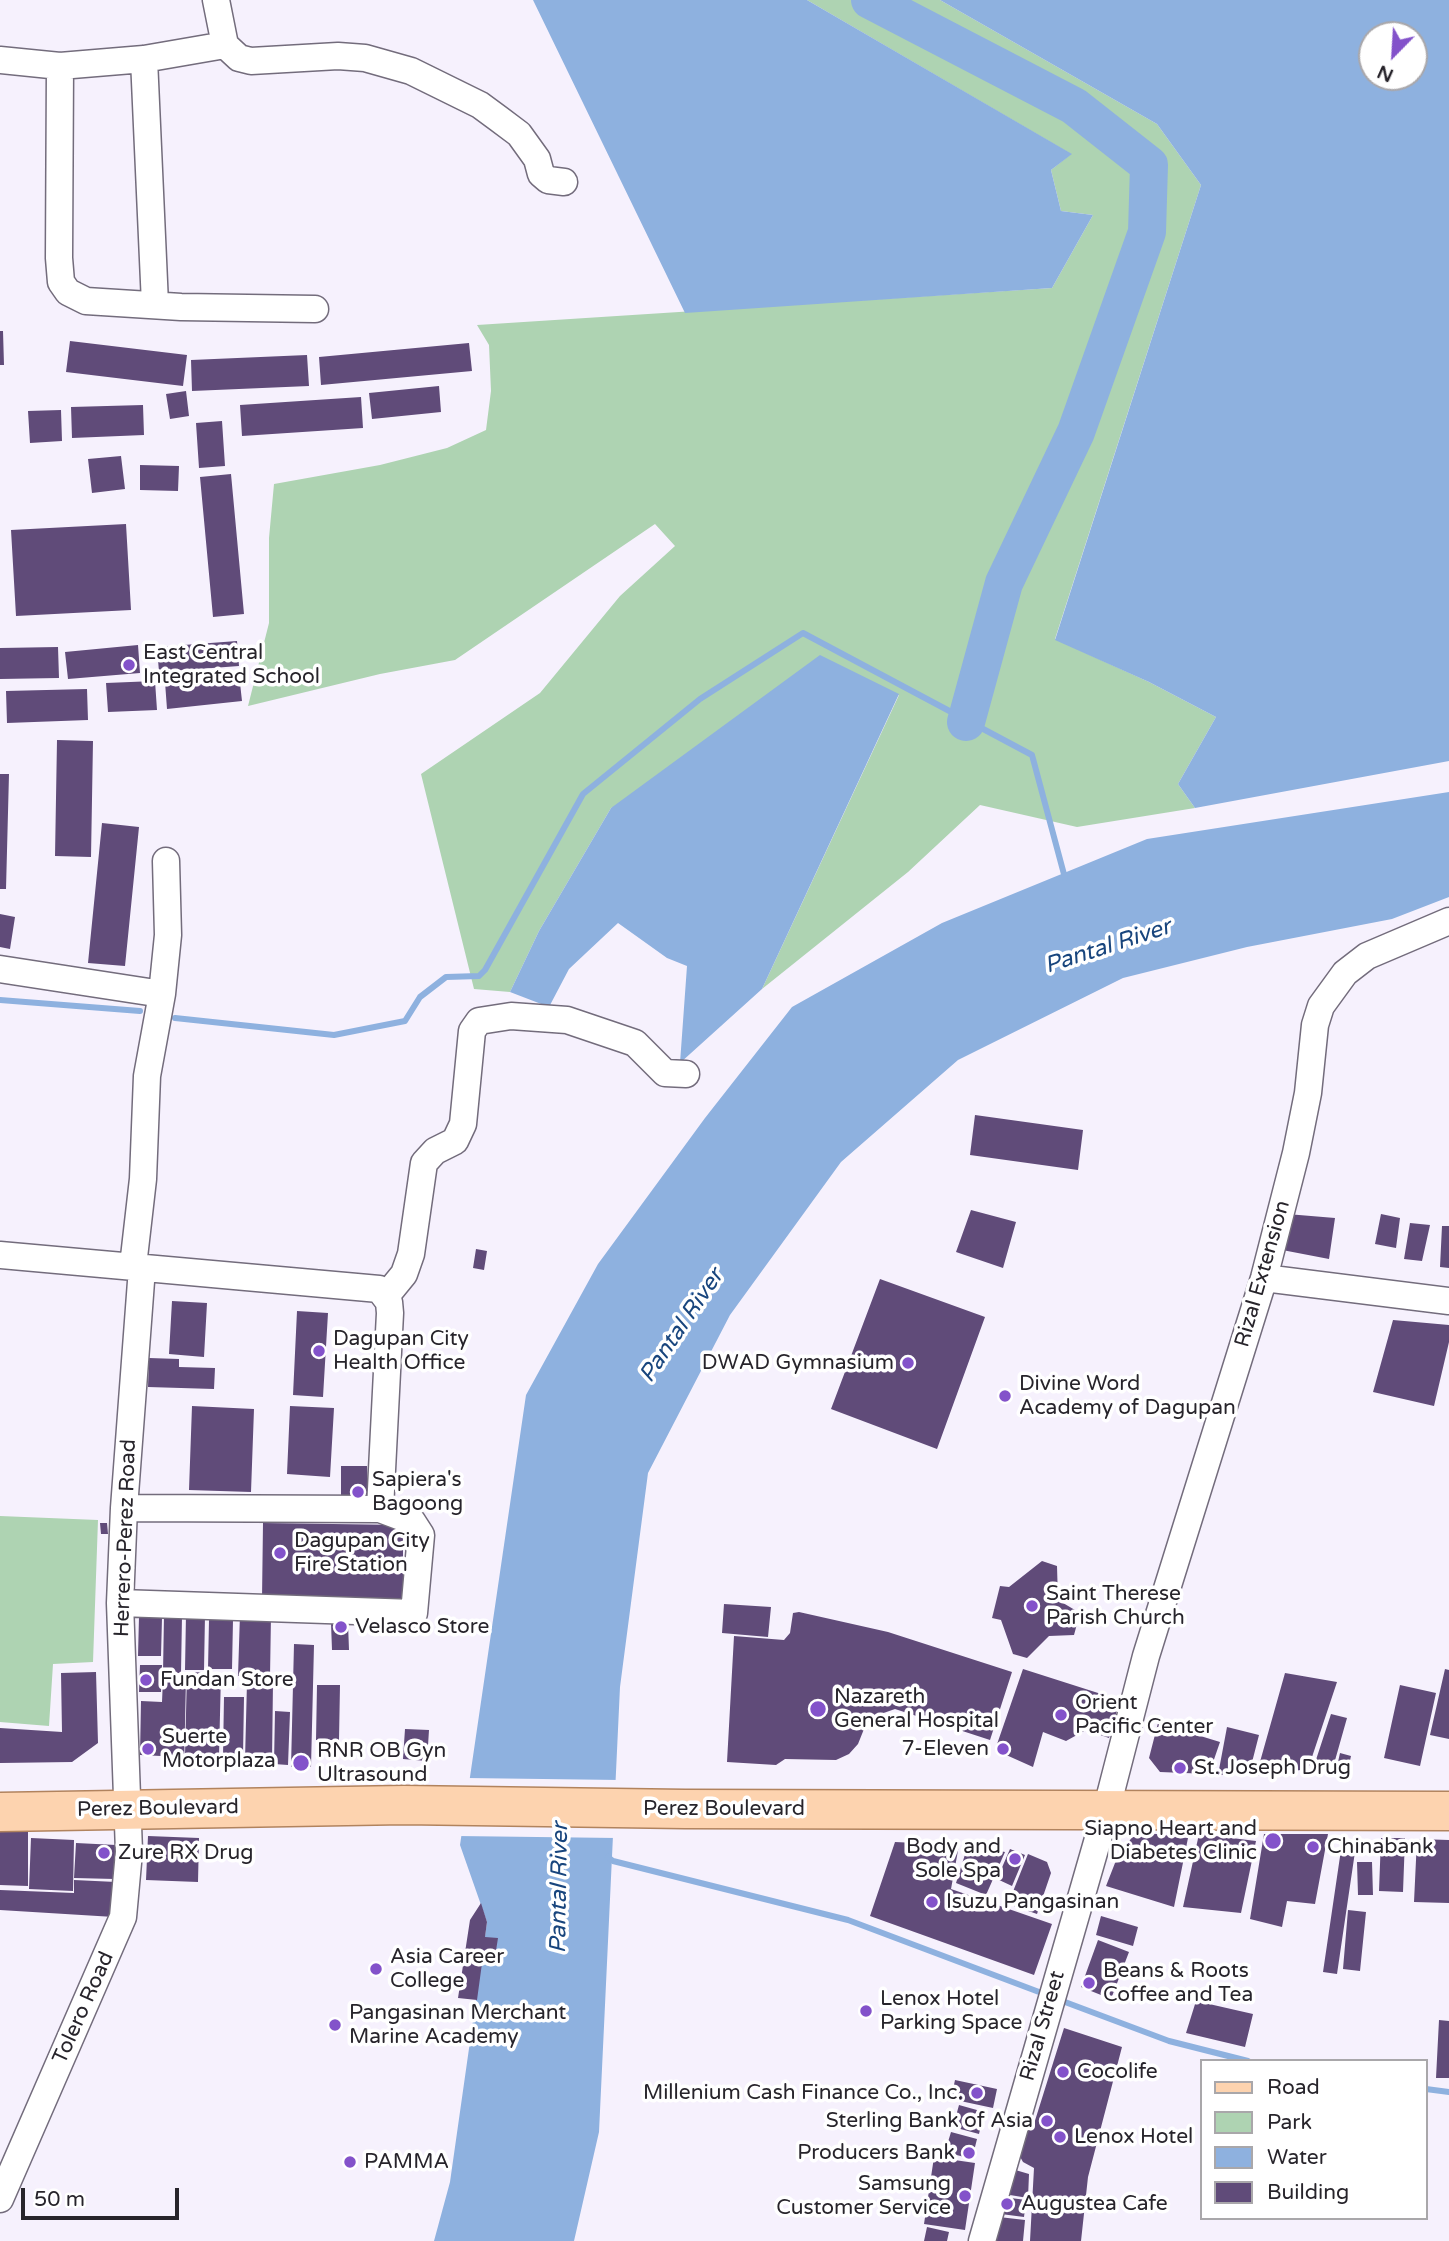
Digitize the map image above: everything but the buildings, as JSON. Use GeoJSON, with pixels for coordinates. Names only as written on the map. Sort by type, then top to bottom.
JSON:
{"type":"FeatureCollection","features":[{"type":"Feature","properties":{"kind":"main road","name":"Perez Boulevard"},"geometry":{"type":"LineString","coordinates":[[0,1812],[404,1805],[685,1809],[1449,1811]]}},
{"type":"Feature","properties":{"kind":"street"},"geometry":{"type":"LineString","coordinates":[[216,0],[225,45],[239,58],[251,61],[338,56],[387,61],[490,112],[519,134],[537,159],[541,174],[548,180],[564,182]]}},
{"type":"Feature","properties":{"kind":"street"},"geometry":{"type":"LineString","coordinates":[[0,60],[60,66],[144,59],[225,45]]}},
{"type":"Feature","properties":{"kind":"street"},"geometry":{"type":"LineString","coordinates":[[144,59],[155,304]]}},
{"type":"Feature","properties":{"kind":"street"},"geometry":{"type":"LineString","coordinates":[[60,66],[61,282],[76,297],[86,301],[229,309],[315,309]]}},
{"type":"Feature","properties":{"kind":"street","name":"Herrero-Perez Road"},"geometry":{"type":"LineString","coordinates":[[128,1808],[120,1603],[147,1076],[162,994],[168,934],[166,862]]}},
{"type":"Feature","properties":{"kind":"street","name":"Rizal Extension"},"geometry":{"type":"LineString","coordinates":[[1106,1811],[1146,1656],[1264,1278],[1296,1153],[1308,1093],[1315,1025],[1321,1006],[1345,973],[1367,956],[1449,921]]}},
{"type":"Feature","properties":{"kind":"street"},"geometry":{"type":"LineString","coordinates":[[0,969],[162,994]]}},
{"type":"Feature","properties":{"kind":"street"},"geometry":{"type":"LineString","coordinates":[[386,1296],[404,1274],[411,1254],[424,1163],[435,1151],[455,1142],[463,1124],[472,1031],[479,1021],[511,1016],[567,1020],[635,1043],[665,1073],[686,1074]]}},
{"type":"Feature","properties":{"kind":"street"},"geometry":{"type":"LineString","coordinates":[[0,1255],[379,1289],[386,1296],[390,1313],[380,1509]]}},
{"type":"Feature","properties":{"kind":"street"},"geometry":{"type":"LineString","coordinates":[[1264,1278],[1449,1301]]}},
{"type":"Feature","properties":{"kind":"street"},"geometry":{"type":"LineString","coordinates":[[120,1603],[414,1613],[421,1535],[412,1521],[380,1509],[124,1508]]}},
{"type":"Feature","properties":{"kind":"street","name":"Tolero Road"},"geometry":{"type":"LineString","coordinates":[[0,2199],[122,1917],[130,1852],[128,1808]]}},
{"type":"Feature","properties":{"kind":"street","name":"Rizal Street"},"geometry":{"type":"LineString","coordinates":[[982,2241],[1046,2011],[1106,1811]]}},
{"type":"Feature","properties":{"kind":"green space"},"geometry":{"type":"Polygon","coordinates":[[[807,0],[940,0],[1157,124],[1201,185],[1055,639],[1149,682],[1216,717],[1178,784],[1195,808],[1077,827],[980,805],[908,872],[762,989],[899,695],[611,808],[539,931],[510,992],[474,989],[421,774],[540,693],[620,596],[675,546],[655,524],[455,660],[380,674],[248,706],[269,623],[269,538],[274,484],[380,465],[447,448],[486,430],[491,391],[489,345],[477,325],[1052,288],[1093,215],[1061,211],[1051,170],[1071,154],[807,0]]]}},
{"type":"Feature","properties":{"kind":"green space"},"geometry":{"type":"Polygon","coordinates":[[[0,1516],[98,1520],[93,1662],[53,1664],[49,1726],[0,1722],[0,1516]]]}},
{"type":"Feature","properties":{"kind":"water"},"geometry":{"type":"Polygon","coordinates":[[[533,0],[807,0],[1072,154],[1051,170],[1061,211],[1093,215],[1052,288],[685,313],[533,0]]]}},
{"type":"Feature","properties":{"kind":"water"},"geometry":{"type":"Polygon","coordinates":[[[940,0],[1449,0],[1449,761],[1195,808],[1178,784],[1216,717],[1149,682],[1055,640],[1201,185],[1157,124],[940,0]]]}},
{"type":"Feature","properties":{"kind":"water"},"geometry":{"type":"Polygon","coordinates":[[[820,655],[899,694],[762,989],[680,1063],[687,966],[667,958],[618,923],[569,969],[549,1007],[510,992],[539,931],[611,808],[820,655]]]}},
{"type":"Feature","properties":{"kind":"water","name":"Pantal River"},"geometry":{"type":"Polygon","coordinates":[[[1449,792],[1449,897],[1392,919],[1247,947],[1123,978],[958,1060],[841,1162],[730,1315],[648,1473],[620,1687],[599,2132],[574,2241],[434,2241],[450,2182],[487,1922],[460,1845],[526,1395],[598,1264],[705,1118],[792,1007],[942,923],[1147,839],[1449,792]]]}},
{"type":"Feature","properties":{"kind":"pier"},"geometry":{"type":"Polygon","coordinates":[[[466,1778],[620,1780],[617,1838],[457,1836],[466,1778]]]}},
{"type":"Feature","properties":{"kind":"waterway"},"geometry":{"type":"LineString","coordinates":[[870,0],[1074,106],[1149,165],[1147,232],[1076,432],[1004,583],[966,722]]}},
{"type":"Feature","properties":{"kind":"waterway"},"geometry":{"type":"LineString","coordinates":[[175,1018],[334,1035],[405,1021],[420,997],[446,977],[479,976],[485,970],[583,794],[700,699],[803,633],[1032,755],[1065,878]]}},
{"type":"Feature","properties":{"kind":"waterway"},"geometry":{"type":"LineString","coordinates":[[0,1000],[140,1011]]}},
{"type":"Feature","properties":{"kind":"waterway"},"geometry":{"type":"LineString","coordinates":[[608,1857],[613,1861],[848,1920],[1047,1995]]}},
{"type":"Feature","properties":{"kind":"waterway"},"geometry":{"type":"LineString","coordinates":[[1057,1999],[1169,2041],[1240,2059]]}},
{"type":"Feature","properties":{"kind":"waterway"},"geometry":{"type":"LineString","coordinates":[[1428,2089],[1449,2092]]}},
{"type":"Feature","properties":{"kind":"place","name":"East Central Integrated School"},"geometry":{"type":"Point","coordinates":[129,665]}},
{"type":"Feature","properties":{"kind":"place","name":"Dagupan City Health Office"},"geometry":{"type":"Point","coordinates":[319,1351]}},
{"type":"Feature","properties":{"kind":"place","name":"DWAD Gymnasium"},"geometry":{"type":"Point","coordinates":[908,1363]}},
{"type":"Feature","properties":{"kind":"place","name":"Divine Word Academy of Dagupan"},"geometry":{"type":"Point","coordinates":[1005,1396]}},
{"type":"Feature","properties":{"kind":"place","name":"Sapiera's Bagoong"},"geometry":{"type":"Point","coordinates":[358,1492]}},
{"type":"Feature","properties":{"kind":"place","name":"Dagupan City Fire Station"},"geometry":{"type":"Point","coordinates":[280,1553]}},
{"type":"Feature","properties":{"kind":"place","name":"Saint Therese Parish Church"},"geometry":{"type":"Point","coordinates":[1032,1606]}},
{"type":"Feature","properties":{"kind":"place","name":"Velasco Store"},"geometry":{"type":"Point","coordinates":[341,1627]}},
{"type":"Feature","properties":{"kind":"place","name":"Fundan Store"},"geometry":{"type":"Point","coordinates":[146,1680]}},
{"type":"Feature","properties":{"kind":"place","name":"Nazareth General Hospital"},"geometry":{"type":"Point","coordinates":[818,1709]}},
{"type":"Feature","properties":{"kind":"place","name":"Orient Pacific Center"},"geometry":{"type":"Point","coordinates":[1061,1715]}},
{"type":"Feature","properties":{"kind":"place","name":"Suerte Motorplaza"},"geometry":{"type":"Point","coordinates":[148,1749]}},
{"type":"Feature","properties":{"kind":"place","name":"7-Eleven"},"geometry":{"type":"Point","coordinates":[1003,1749]}},
{"type":"Feature","properties":{"kind":"place","name":"RNR OB Gyn Ultrasound"},"geometry":{"type":"Point","coordinates":[301,1763]}},
{"type":"Feature","properties":{"kind":"place","name":"St. Joseph Drug"},"geometry":{"type":"Point","coordinates":[1180,1768]}},
{"type":"Feature","properties":{"kind":"place","name":"Siapno Heart and Diabetes Clinic"},"geometry":{"type":"Point","coordinates":[1273,1841]}},
{"type":"Feature","properties":{"kind":"place","name":"Chinabank"},"geometry":{"type":"Point","coordinates":[1313,1847]}},
{"type":"Feature","properties":{"kind":"place","name":"Zure RX Drug"},"geometry":{"type":"Point","coordinates":[104,1853]}},
{"type":"Feature","properties":{"kind":"place","name":"Body and Sole Spa"},"geometry":{"type":"Point","coordinates":[1015,1859]}},
{"type":"Feature","properties":{"kind":"place","name":"Isuzu Pangasinan"},"geometry":{"type":"Point","coordinates":[932,1902]}},
{"type":"Feature","properties":{"kind":"place","name":"Asia Career College"},"geometry":{"type":"Point","coordinates":[376,1969]}},
{"type":"Feature","properties":{"kind":"place","name":"Beans & Roots Coffee and Tea"},"geometry":{"type":"Point","coordinates":[1089,1983]}},
{"type":"Feature","properties":{"kind":"place","name":"Lenox Hotel Parking Space"},"geometry":{"type":"Point","coordinates":[866,2011]}},
{"type":"Feature","properties":{"kind":"place","name":"Pangasinan Merchant Marine Academy"},"geometry":{"type":"Point","coordinates":[335,2025]}},
{"type":"Feature","properties":{"kind":"place","name":"Cocolife"},"geometry":{"type":"Point","coordinates":[1063,2072]}},
{"type":"Feature","properties":{"kind":"place","name":"Millenium Cash Finance Co., Inc."},"geometry":{"type":"Point","coordinates":[977,2093]}},
{"type":"Feature","properties":{"kind":"place","name":"Sterling Bank of Asia"},"geometry":{"type":"Point","coordinates":[1047,2121]}},
{"type":"Feature","properties":{"kind":"place","name":"Lenox Hotel"},"geometry":{"type":"Point","coordinates":[1060,2137]}},
{"type":"Feature","properties":{"kind":"place","name":"Producers Bank"},"geometry":{"type":"Point","coordinates":[969,2153]}},
{"type":"Feature","properties":{"kind":"place","name":"PAMMA"},"geometry":{"type":"Point","coordinates":[350,2162]}},
{"type":"Feature","properties":{"kind":"place","name":"Samsung Customer Service"},"geometry":{"type":"Point","coordinates":[965,2196]}},
{"type":"Feature","properties":{"kind":"place","name":"Augustea Cafe"},"geometry":{"type":"Point","coordinates":[1007,2204]}}]}
